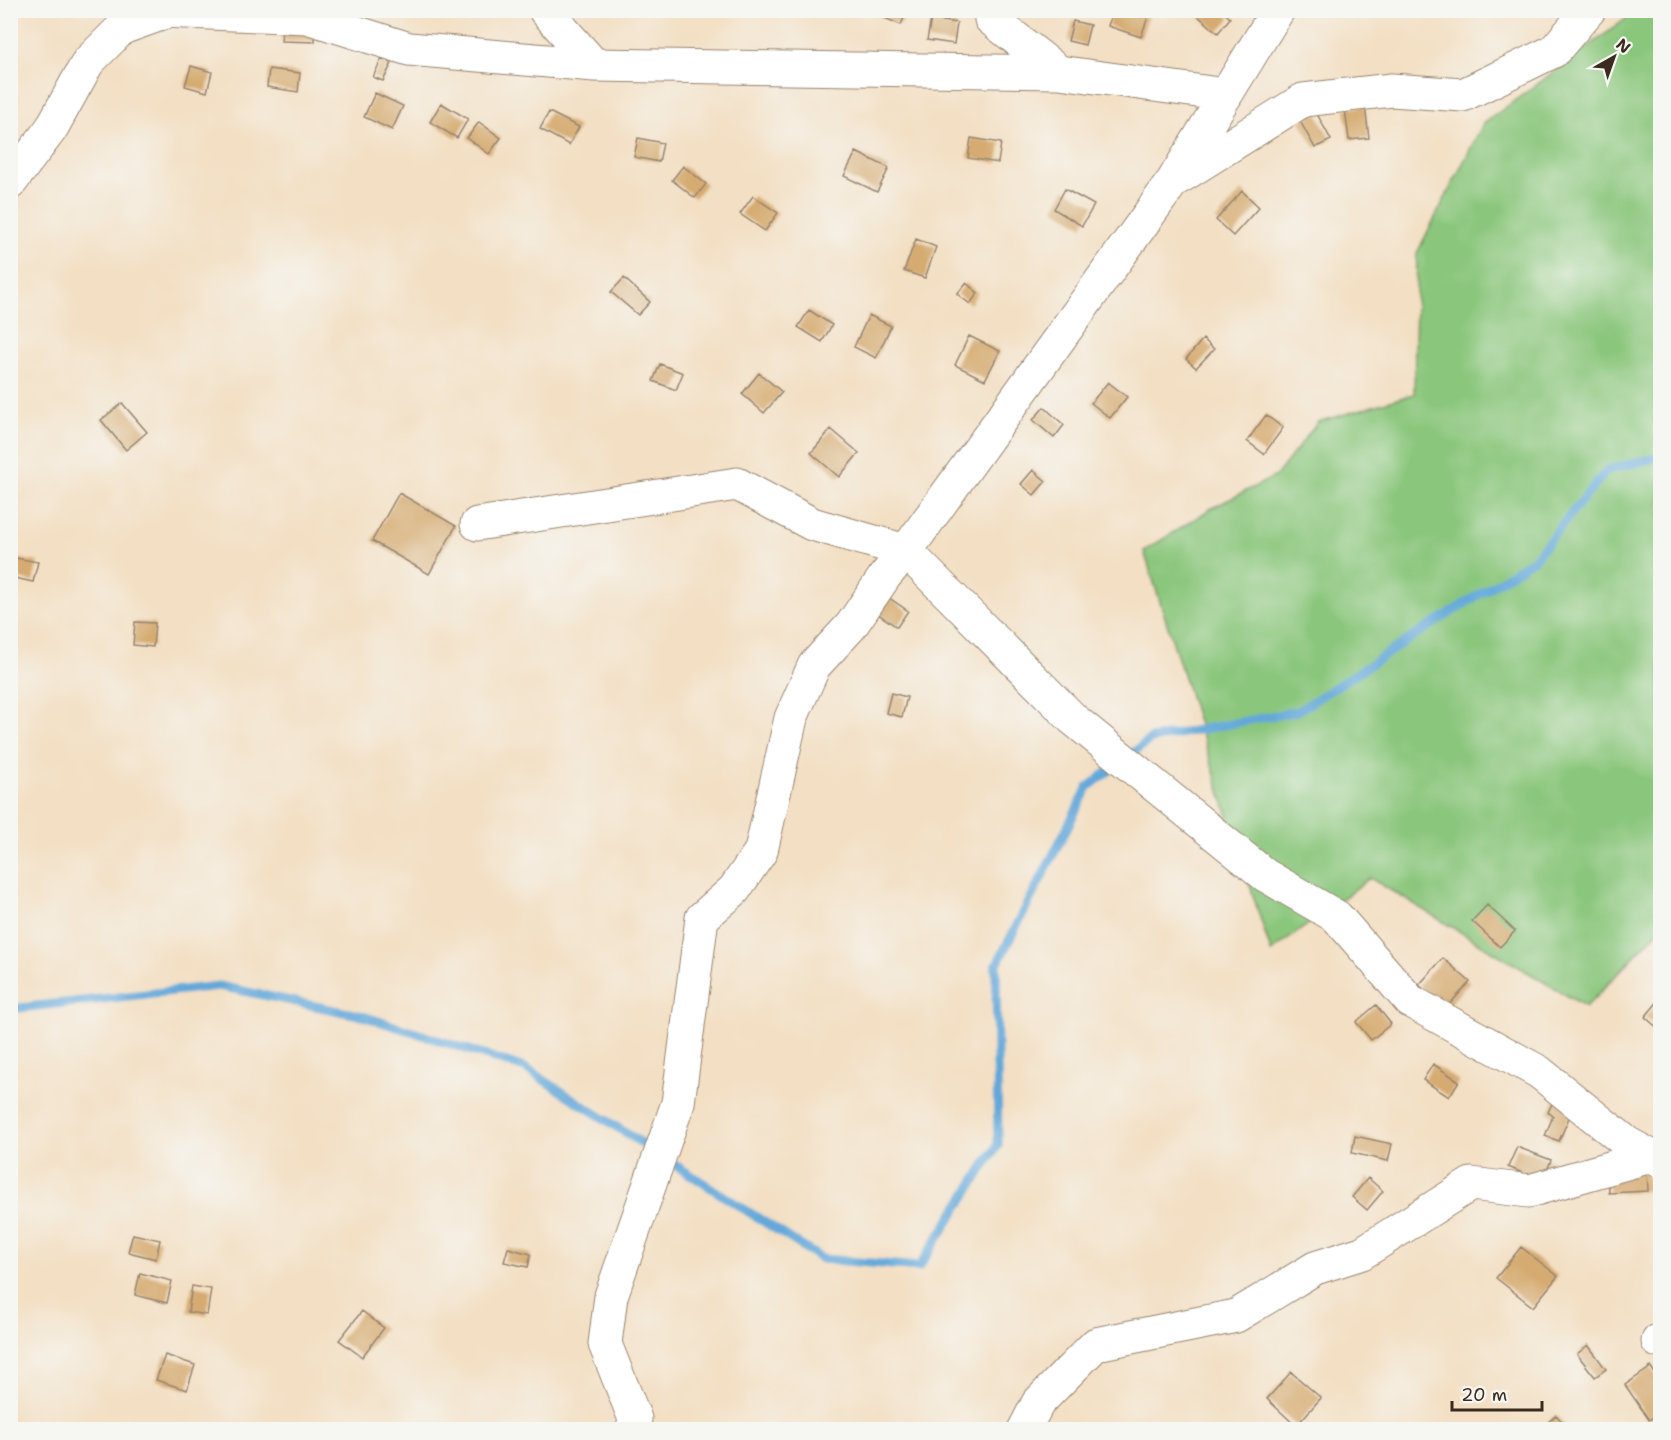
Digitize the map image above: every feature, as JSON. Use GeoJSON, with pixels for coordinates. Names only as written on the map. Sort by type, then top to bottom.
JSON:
{"type":"FeatureCollection","features":[{"type":"Feature","properties":{"kind":"street"},"geometry":{"type":"LineString","coordinates":[[545,10],[594,65]]}},
{"type":"Feature","properties":{"kind":"street"},"geometry":{"type":"LineString","coordinates":[[992,10],[991,19],[1059,72]]}},
{"type":"Feature","properties":{"kind":"street"},"geometry":{"type":"LineString","coordinates":[[633,1430],[635,1419],[604,1344],[611,1296],[678,1102],[702,918],[734,890],[761,851],[791,718],[814,666],[851,626],[1173,181],[1278,10]]}},
{"type":"Feature","properties":{"kind":"street"},"geometry":{"type":"LineString","coordinates":[[1173,181],[1303,100],[1392,90],[1463,95],[1554,51],[1589,10]]}},
{"type":"Feature","properties":{"kind":"street"},"geometry":{"type":"LineString","coordinates":[[10,183],[51,129],[87,62],[122,28],[152,11],[307,17],[409,49],[594,65],[1059,72],[1226,95]]}},
{"type":"Feature","properties":{"kind":"street"},"geometry":{"type":"LineString","coordinates":[[477,524],[737,484],[812,524],[906,550],[1073,719],[1265,875],[1337,917],[1410,1001],[1539,1072],[1627,1143],[1656,1159]]}},
{"type":"Feature","properties":{"kind":"street"},"geometry":{"type":"LineString","coordinates":[[1024,1430],[1038,1403],[1096,1344],[1236,1316],[1315,1268],[1362,1252],[1471,1184],[1529,1191],[1656,1159]]}},
{"type":"Feature","properties":{"kind":"green space"},"geometry":{"type":"Polygon","coordinates":[[[1660,11],[1660,929],[1586,1007],[1370,878],[1271,952],[1144,551],[1212,508],[1276,476],[1318,422],[1414,394],[1417,253],[1483,124],[1634,13],[1660,11]]]}},
{"type":"Feature","properties":{"kind":"building"},"geometry":{"type":"Polygon","coordinates":[[[866,10],[907,10],[901,25],[866,10]]]}},
{"type":"Feature","properties":{"kind":"building"},"geometry":{"type":"Polygon","coordinates":[[[1113,10],[1131,10],[1148,17],[1141,37],[1108,26],[1113,10]]]}},
{"type":"Feature","properties":{"kind":"building"},"geometry":{"type":"Polygon","coordinates":[[[1191,10],[1221,10],[1230,18],[1218,33],[1191,10]]]}},
{"type":"Feature","properties":{"kind":"building"},"geometry":{"type":"Polygon","coordinates":[[[931,19],[957,23],[954,44],[927,40],[931,19]]]}},
{"type":"Feature","properties":{"kind":"building"},"geometry":{"type":"Polygon","coordinates":[[[1073,21],[1090,25],[1085,45],[1068,41],[1073,21]]]}},
{"type":"Feature","properties":{"kind":"building"},"geometry":{"type":"Polygon","coordinates":[[[282,30],[315,31],[315,42],[281,41],[282,30]]]}},
{"type":"Feature","properties":{"kind":"building"},"geometry":{"type":"Polygon","coordinates":[[[382,58],[392,63],[383,81],[373,77],[382,58]]]}},
{"type":"Feature","properties":{"kind":"building"},"geometry":{"type":"Polygon","coordinates":[[[191,66],[212,72],[207,92],[185,86],[191,66]]]}},
{"type":"Feature","properties":{"kind":"building"},"geometry":{"type":"Polygon","coordinates":[[[269,69],[300,73],[298,92],[267,87],[269,69]]]}},
{"type":"Feature","properties":{"kind":"building"},"geometry":{"type":"Polygon","coordinates":[[[375,93],[403,106],[392,130],[364,117],[375,93]]]}},
{"type":"Feature","properties":{"kind":"building"},"geometry":{"type":"Polygon","coordinates":[[[441,103],[468,119],[457,138],[430,122],[441,103]]]}},
{"type":"Feature","properties":{"kind":"building"},"geometry":{"type":"Polygon","coordinates":[[[1365,106],[1369,138],[1349,140],[1345,109],[1365,106]]]}},
{"type":"Feature","properties":{"kind":"building"},"geometry":{"type":"Polygon","coordinates":[[[549,112],[579,127],[569,145],[540,129],[549,112]]]}},
{"type":"Feature","properties":{"kind":"building"},"geometry":{"type":"Polygon","coordinates":[[[1316,112],[1331,140],[1315,148],[1300,121],[1316,112]]]}},
{"type":"Feature","properties":{"kind":"building"},"geometry":{"type":"Polygon","coordinates":[[[479,122],[501,138],[489,154],[467,138],[479,122]]]}},
{"type":"Feature","properties":{"kind":"building"},"geometry":{"type":"Polygon","coordinates":[[[638,138],[663,143],[659,162],[634,157],[638,138]]]}},
{"type":"Feature","properties":{"kind":"building"},"geometry":{"type":"Polygon","coordinates":[[[971,138],[1001,143],[998,163],[968,158],[971,138]]]}},
{"type":"Feature","properties":{"kind":"building"},"geometry":{"type":"Polygon","coordinates":[[[856,152],[889,168],[877,192],[844,176],[856,152]]]}},
{"type":"Feature","properties":{"kind":"building"},"geometry":{"type":"Polygon","coordinates":[[[683,166],[706,184],[695,198],[672,180],[683,166]]]}},
{"type":"Feature","properties":{"kind":"building"},"geometry":{"type":"Polygon","coordinates":[[[1065,189],[1094,205],[1082,226],[1054,209],[1065,189]]]}},
{"type":"Feature","properties":{"kind":"building"},"geometry":{"type":"Polygon","coordinates":[[[1242,191],[1259,207],[1233,236],[1216,220],[1242,191]]]}},
{"type":"Feature","properties":{"kind":"building"},"geometry":{"type":"Polygon","coordinates":[[[753,196],[778,213],[765,231],[740,214],[753,196]]]}},
{"type":"Feature","properties":{"kind":"building"},"geometry":{"type":"Polygon","coordinates":[[[916,239],[936,247],[925,278],[904,271],[916,239]]]}},
{"type":"Feature","properties":{"kind":"building"},"geometry":{"type":"Polygon","coordinates":[[[624,278],[650,302],[638,315],[611,292],[624,278]]]}},
{"type":"Feature","properties":{"kind":"building"},"geometry":{"type":"Polygon","coordinates":[[[966,283],[978,293],[970,304],[957,294],[966,283]]]}},
{"type":"Feature","properties":{"kind":"building"},"geometry":{"type":"Polygon","coordinates":[[[809,310],[832,325],[822,342],[798,327],[809,310]]]}},
{"type":"Feature","properties":{"kind":"building"},"geometry":{"type":"Polygon","coordinates":[[[869,315],[891,326],[876,358],[854,347],[869,315]]]}},
{"type":"Feature","properties":{"kind":"building"},"geometry":{"type":"Polygon","coordinates":[[[969,336],[1000,351],[985,380],[955,365],[969,336]]]}},
{"type":"Feature","properties":{"kind":"building"},"geometry":{"type":"Polygon","coordinates":[[[1203,339],[1214,349],[1196,368],[1186,359],[1203,339]]]}},
{"type":"Feature","properties":{"kind":"building"},"geometry":{"type":"Polygon","coordinates":[[[660,364],[683,373],[676,390],[653,381],[660,364]]]}},
{"type":"Feature","properties":{"kind":"building"},"geometry":{"type":"Polygon","coordinates":[[[759,373],[782,392],[764,413],[742,394],[759,373]]]}},
{"type":"Feature","properties":{"kind":"building"},"geometry":{"type":"Polygon","coordinates":[[[1108,382],[1127,397],[1110,418],[1091,403],[1108,382]]]}},
{"type":"Feature","properties":{"kind":"building"},"geometry":{"type":"Polygon","coordinates":[[[122,403],[147,432],[126,450],[101,420],[122,403]]]}},
{"type":"Feature","properties":{"kind":"building"},"geometry":{"type":"Polygon","coordinates":[[[1044,407],[1064,425],[1054,438],[1033,420],[1044,407]]]}},
{"type":"Feature","properties":{"kind":"building"},"geometry":{"type":"Polygon","coordinates":[[[1266,415],[1283,428],[1264,454],[1247,441],[1266,415]]]}},
{"type":"Feature","properties":{"kind":"building"},"geometry":{"type":"Polygon","coordinates":[[[831,429],[859,453],[839,477],[811,453],[831,429]]]}},
{"type":"Feature","properties":{"kind":"building"},"geometry":{"type":"Polygon","coordinates":[[[1033,470],[1046,481],[1034,495],[1021,484],[1033,470]]]}},
{"type":"Feature","properties":{"kind":"building"},"geometry":{"type":"Polygon","coordinates":[[[399,493],[456,526],[429,574],[372,541],[399,493]]]}},
{"type":"Feature","properties":{"kind":"building"},"geometry":{"type":"Polygon","coordinates":[[[10,557],[38,562],[33,582],[10,577],[10,557]]]}},
{"type":"Feature","properties":{"kind":"building"},"geometry":{"type":"Polygon","coordinates":[[[885,595],[908,611],[897,627],[874,611],[885,595]]]}},
{"type":"Feature","properties":{"kind":"building"},"geometry":{"type":"Polygon","coordinates":[[[135,622],[155,623],[153,647],[133,645],[135,622]]]}},
{"type":"Feature","properties":{"kind":"building"},"geometry":{"type":"Polygon","coordinates":[[[891,693],[907,697],[902,717],[886,713],[891,693]]]}},
{"type":"Feature","properties":{"kind":"building"},"geometry":{"type":"Polygon","coordinates":[[[1487,905],[1515,931],[1500,947],[1472,921],[1487,905]]]}},
{"type":"Feature","properties":{"kind":"building"},"geometry":{"type":"Polygon","coordinates":[[[1443,958],[1470,982],[1445,1009],[1419,985],[1443,958]]]}},
{"type":"Feature","properties":{"kind":"building"},"geometry":{"type":"Polygon","coordinates":[[[1660,999],[1660,1030],[1645,1017],[1660,999]]]}},
{"type":"Feature","properties":{"kind":"building"},"geometry":{"type":"Polygon","coordinates":[[[1376,1005],[1391,1024],[1371,1040],[1356,1022],[1376,1005]]]}},
{"type":"Feature","properties":{"kind":"building"},"geometry":{"type":"Polygon","coordinates":[[[1433,1064],[1459,1081],[1449,1097],[1423,1080],[1433,1064]]]}},
{"type":"Feature","properties":{"kind":"building"},"geometry":{"type":"Polygon","coordinates":[[[1555,1098],[1574,1106],[1559,1141],[1545,1136],[1553,1116],[1548,1112],[1555,1098]]]}},
{"type":"Feature","properties":{"kind":"building"},"geometry":{"type":"Polygon","coordinates":[[[1355,1136],[1392,1144],[1388,1161],[1352,1153],[1355,1136]]]}},
{"type":"Feature","properties":{"kind":"building"},"geometry":{"type":"Polygon","coordinates":[[[1517,1147],[1551,1160],[1543,1181],[1508,1167],[1517,1147]]]}},
{"type":"Feature","properties":{"kind":"building"},"geometry":{"type":"Polygon","coordinates":[[[1647,1167],[1648,1191],[1609,1193],[1608,1169],[1647,1167]]]}},
{"type":"Feature","properties":{"kind":"building"},"geometry":{"type":"Polygon","coordinates":[[[1368,1178],[1383,1191],[1367,1210],[1352,1197],[1368,1178]]]}},
{"type":"Feature","properties":{"kind":"building"},"geometry":{"type":"Polygon","coordinates":[[[133,1234],[160,1240],[156,1259],[128,1252],[133,1234]]]}},
{"type":"Feature","properties":{"kind":"building"},"geometry":{"type":"Polygon","coordinates":[[[1521,1247],[1558,1276],[1533,1307],[1496,1278],[1521,1247]]]}},
{"type":"Feature","properties":{"kind":"building"},"geometry":{"type":"Polygon","coordinates":[[[508,1248],[531,1254],[528,1267],[504,1262],[508,1248]]]}},
{"type":"Feature","properties":{"kind":"building"},"geometry":{"type":"Polygon","coordinates":[[[140,1273],[172,1281],[167,1303],[135,1295],[140,1273]]]}},
{"type":"Feature","properties":{"kind":"building"},"geometry":{"type":"Polygon","coordinates":[[[192,1286],[211,1289],[207,1315],[188,1312],[192,1286]]]}},
{"type":"Feature","properties":{"kind":"building"},"geometry":{"type":"Polygon","coordinates":[[[362,1311],[384,1328],[362,1357],[339,1340],[362,1311]]]}},
{"type":"Feature","properties":{"kind":"building"},"geometry":{"type":"Polygon","coordinates":[[[1588,1345],[1606,1369],[1595,1377],[1577,1354],[1588,1345]]]}},
{"type":"Feature","properties":{"kind":"building"},"geometry":{"type":"Polygon","coordinates":[[[165,1355],[195,1365],[187,1390],[156,1380],[165,1355]]]}},
{"type":"Feature","properties":{"kind":"building"},"geometry":{"type":"Polygon","coordinates":[[[1651,1367],[1660,1382],[1660,1412],[1649,1420],[1625,1385],[1651,1367]]]}},
{"type":"Feature","properties":{"kind":"building"},"geometry":{"type":"Polygon","coordinates":[[[1291,1372],[1321,1398],[1296,1426],[1267,1399],[1291,1372]]]}},
{"type":"Feature","properties":{"kind":"building"},"geometry":{"type":"Polygon","coordinates":[[[1556,1415],[1570,1430],[1552,1430],[1546,1424],[1556,1415]]]}},
{"type":"Feature","properties":{"kind":"waterway"},"geometry":{"type":"LineString","coordinates":[[666,1159],[822,1259],[919,1267],[998,1145],[996,966],[1088,787],[1151,739],[1298,711],[1534,559],[1607,470],[1660,457]]}},
{"type":"Feature","properties":{"kind":"waterway"},"geometry":{"type":"LineString","coordinates":[[10,1009],[219,986],[363,1016],[525,1068],[654,1151]]}}]}
